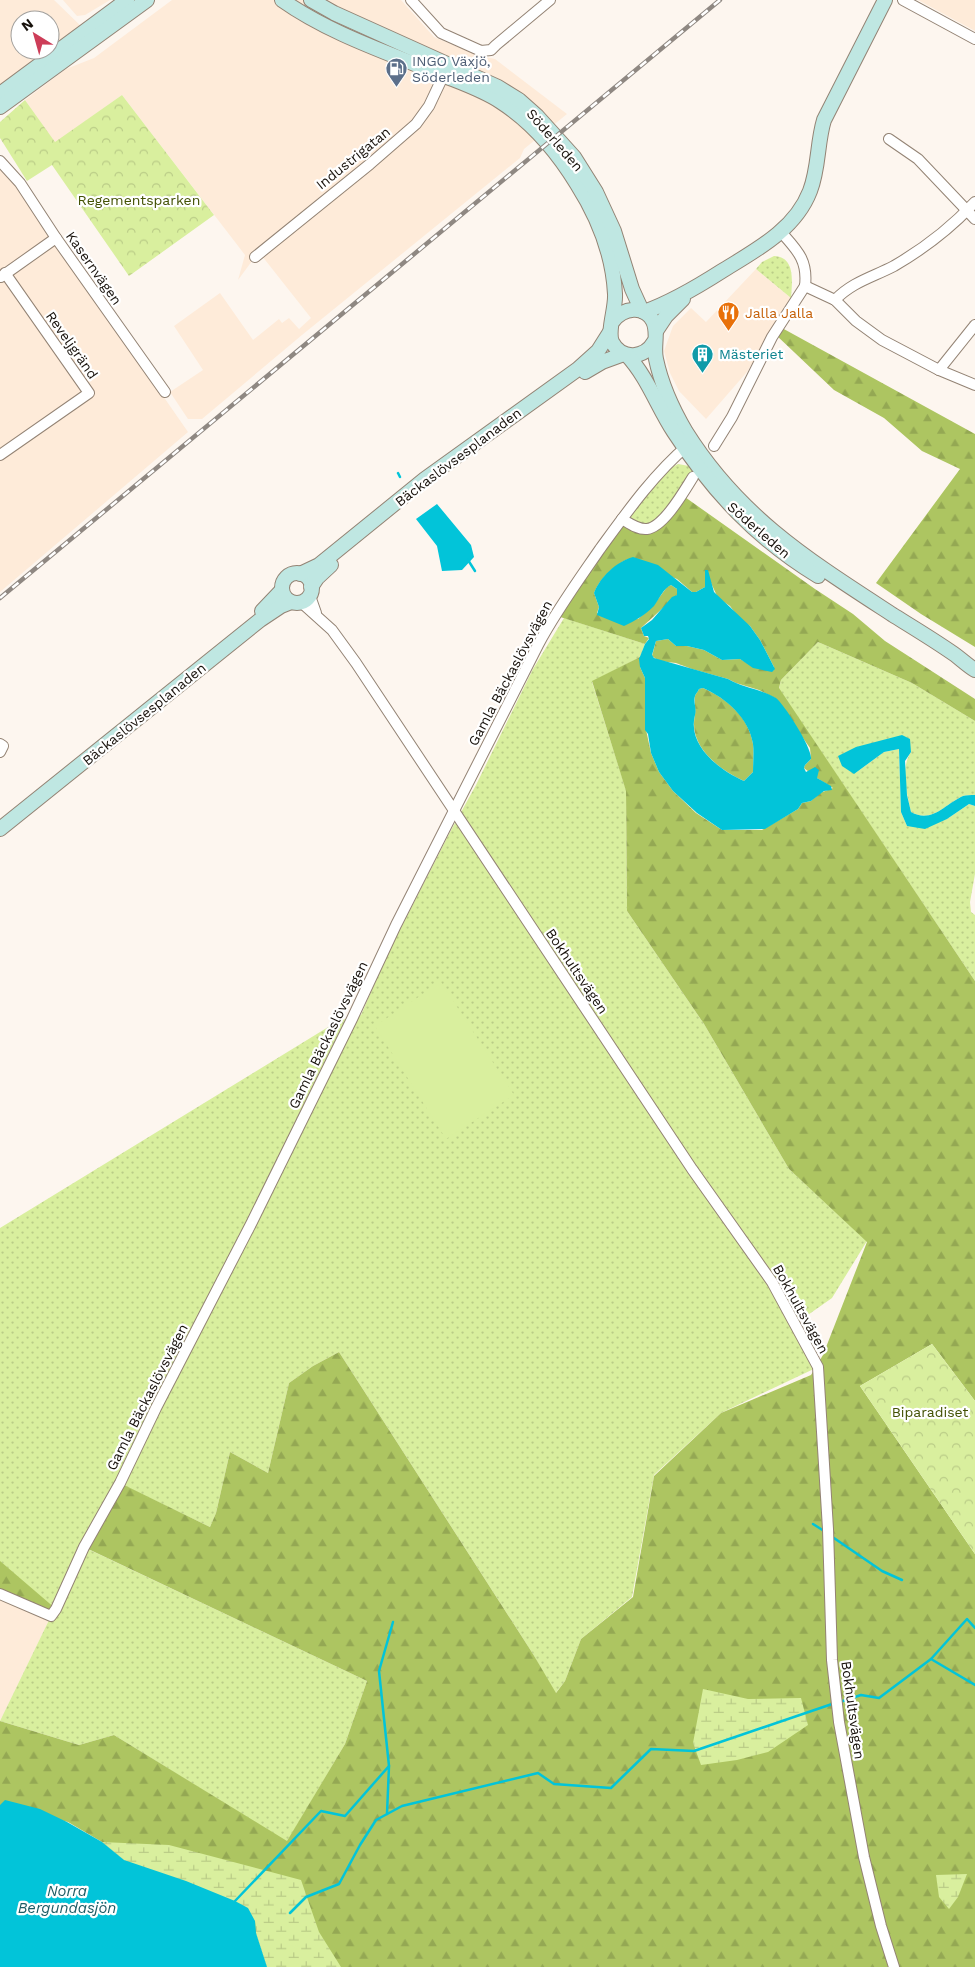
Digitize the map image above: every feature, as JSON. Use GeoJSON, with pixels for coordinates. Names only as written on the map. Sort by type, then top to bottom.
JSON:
{"type":"FeatureCollection","features":[{"type":"Feature","properties":{"kind":"street"},"geometry":{"type":"LineString","coordinates":[[0,94],[127,0]]}},
{"type":"Feature","properties":{"kind":"street"},"geometry":{"type":"LineString","coordinates":[[0,107],[146,0]]}},
{"type":"Feature","properties":{"kind":"street","name":"Söderleden"},"geometry":{"type":"LineString","coordinates":[[282,0],[315,21],[446,70],[498,87],[519,100],[537,116],[574,157],[596,192],[609,218],[632,289],[643,312],[651,318],[655,356],[662,380],[687,440]]}},
{"type":"Feature","properties":{"kind":"street","name":"Söderleden"},"geometry":{"type":"LineString","coordinates":[[311,0],[446,70],[498,100],[539,134],[561,160],[584,195],[598,222],[610,259],[616,296],[616,347],[626,354],[642,372],[673,430],[687,440],[724,485],[753,515],[780,538],[823,570],[941,645],[972,668]]}},
{"type":"Feature","properties":{"kind":"street"},"geometry":{"type":"LineString","coordinates":[[411,0],[442,33],[481,51],[491,50],[550,0]]}},
{"type":"Feature","properties":{"kind":"street"},"geometry":{"type":"LineString","coordinates":[[615,322],[631,310],[643,312],[694,288],[762,247],[781,232],[801,209],[813,182],[818,140],[826,114],[885,0]]}},
{"type":"Feature","properties":{"kind":"street"},"geometry":{"type":"LineString","coordinates":[[903,0],[975,40]]}},
{"type":"Feature","properties":{"kind":"street","name":"Industrigatan"},"geometry":{"type":"LineString","coordinates":[[255,257],[412,128],[429,106],[446,70]]}},
{"type":"Feature","properties":{"kind":"street"},"geometry":{"type":"LineString","coordinates":[[889,139],[918,159],[975,219]]}},
{"type":"Feature","properties":{"kind":"street","name":"Kasernvägen"},"geometry":{"type":"LineString","coordinates":[[0,161],[20,183],[56,238],[165,392]]}},
{"type":"Feature","properties":{"kind":"street"},"geometry":{"type":"LineString","coordinates":[[835,300],[855,283],[893,266],[933,242],[975,202]]}},
{"type":"Feature","properties":{"kind":"street"},"geometry":{"type":"LineString","coordinates":[[714,446],[732,417],[772,337],[805,286],[806,269],[802,257],[781,232]]}},
{"type":"Feature","properties":{"kind":"street"},"geometry":{"type":"LineString","coordinates":[[3,275],[56,238]]}},
{"type":"Feature","properties":{"kind":"street","name":"Reveljgränd"},"geometry":{"type":"LineString","coordinates":[[0,454],[89,393],[3,275]]}},
{"type":"Feature","properties":{"kind":"street"},"geometry":{"type":"LineString","coordinates":[[805,286],[835,300],[856,321],[882,340],[939,370],[975,385]]}},
{"type":"Feature","properties":{"kind":"street"},"geometry":{"type":"LineString","coordinates":[[626,354],[640,354],[653,341],[671,310],[694,288]]}},
{"type":"Feature","properties":{"kind":"street","name":"Bäckaslövsesplanaden"},"geometry":{"type":"LineString","coordinates":[[0,821],[253,618],[282,590],[286,578],[292,574],[300,574],[311,570],[324,561],[425,479],[578,369],[598,351],[615,322]]}},
{"type":"Feature","properties":{"kind":"street"},"geometry":{"type":"LineString","coordinates":[[939,370],[975,325]]}},
{"type":"Feature","properties":{"kind":"street","name":"Bäckaslövsesplanaden"},"geometry":{"type":"LineString","coordinates":[[0,829],[260,620],[281,606],[303,597],[321,574],[345,553],[451,468],[583,373],[602,362],[626,354]]}},
{"type":"Feature","properties":{"kind":"street","name":"Gamla Bäckaslövsvägen"},"geometry":{"type":"LineString","coordinates":[[0,1594],[51,1616],[56,1609],[84,1547],[120,1483],[156,1408],[252,1222],[396,925],[455,811],[523,672],[554,615],[622,519],[656,475],[687,440]]}},
{"type":"Feature","properties":{"kind":"street"},"geometry":{"type":"LineString","coordinates":[[622,519],[638,528],[646,530],[656,527],[693,477]]}},
{"type":"Feature","properties":{"kind":"street"},"geometry":{"type":"LineString","coordinates":[[282,590],[284,597],[303,597],[308,579],[300,574]]}},
{"type":"Feature","properties":{"kind":"street","name":"Bokhultsvägen"},"geometry":{"type":"LineString","coordinates":[[303,597],[317,616],[344,645],[692,1169],[772,1282],[818,1367],[828,1529],[832,1660],[839,1722],[864,1857],[881,1926],[894,1967]]}},
{"type":"Feature","properties":{"kind":"shaded area"},"geometry":{"type":"Polygon","coordinates":[[[0,0],[54,0],[86,31],[60,50],[60,10],[10,10],[10,60],[46,60],[0,93],[0,0]]]}},
{"type":"Feature","properties":{"kind":"shaded area"},"geometry":{"type":"Polygon","coordinates":[[[63,0],[110,0],[85,15],[77,16],[63,0]]]}},
{"type":"Feature","properties":{"kind":"shaded area"},"geometry":{"type":"Polygon","coordinates":[[[172,0],[401,0],[434,37],[480,56],[495,59],[567,114],[524,149],[520,158],[202,419],[188,419],[170,392],[203,370],[174,326],[220,293],[253,340],[279,319],[282,323],[289,318],[299,329],[311,318],[262,256],[255,257],[238,280],[245,255],[122,95],[55,143],[25,100],[66,69],[94,58],[172,0]]]}},
{"type":"Feature","properties":{"kind":"shaded area"},"geometry":{"type":"Polygon","coordinates":[[[918,0],[975,0],[975,31],[918,0]]]}},
{"type":"Feature","properties":{"kind":"shaded area"},"geometry":{"type":"Polygon","coordinates":[[[0,161],[188,432],[0,592],[0,161]]]}},
{"type":"Feature","properties":{"kind":"shaded area"},"geometry":{"type":"Polygon","coordinates":[[[756,269],[791,298],[747,372],[706,419],[679,391],[670,373],[664,351],[673,326],[691,308],[706,322],[756,269]]]}},
{"type":"Feature","properties":{"kind":"shaded area"},"geometry":{"type":"Polygon","coordinates":[[[0,1594],[51,1616],[0,1721],[0,1594]]]}},
{"type":"Feature","properties":{"kind":"green space","name":"Regementsparken"},"geometry":{"type":"Polygon","coordinates":[[[122,95],[214,215],[129,276],[52,165],[27,181],[0,138],[0,122],[25,100],[55,142],[122,95]]]}},
{"type":"Feature","properties":{"kind":"green space"},"geometry":{"type":"Polygon","coordinates":[[[774,256],[781,257],[789,266],[792,278],[791,298],[756,269],[762,262],[774,256]]]}},
{"type":"Feature","properties":{"kind":"green space"},"geometry":{"type":"Polygon","coordinates":[[[782,328],[975,434],[975,647],[921,614],[876,583],[960,469],[922,451],[884,418],[834,390],[775,334],[782,328]]]}},
{"type":"Feature","properties":{"kind":"green space"},"geometry":{"type":"Polygon","coordinates":[[[678,464],[689,466],[698,478],[649,528],[625,521],[656,482],[678,464]]]}},
{"type":"Feature","properties":{"kind":"green space"},"geometry":{"type":"Polygon","coordinates":[[[682,495],[853,614],[885,641],[975,699],[975,721],[912,683],[818,642],[781,680],[779,688],[975,981],[975,1401],[932,1344],[860,1386],[975,1554],[975,1967],[267,1967],[256,1933],[124,1860],[102,1842],[68,1822],[0,1805],[0,1721],[79,1745],[114,1735],[287,1841],[345,1744],[367,1681],[84,1547],[120,1483],[210,1527],[216,1513],[230,1452],[268,1473],[289,1383],[313,1366],[339,1352],[533,1654],[556,1693],[565,1681],[581,1639],[633,1597],[654,1476],[721,1413],[811,1375],[823,1355],[867,1242],[789,1169],[704,1024],[627,911],[626,791],[592,681],[640,657],[640,667],[645,678],[645,725],[651,753],[659,772],[673,791],[696,813],[722,830],[762,830],[798,809],[802,803],[811,801],[820,793],[833,788],[817,778],[812,769],[809,772],[804,768],[811,759],[810,748],[775,698],[728,679],[676,663],[659,661],[652,656],[656,641],[668,639],[676,646],[687,646],[704,650],[722,660],[740,659],[756,667],[773,671],[774,667],[760,640],[750,626],[739,618],[730,606],[718,598],[705,570],[705,587],[696,592],[692,592],[677,579],[628,559],[617,565],[603,577],[594,593],[599,607],[597,613],[638,619],[653,606],[667,587],[671,585],[677,589],[677,595],[641,628],[644,636],[649,638],[645,644],[554,615],[622,519],[649,528],[682,495]]]}},
{"type":"Feature","properties":{"kind":"green space"},"geometry":{"type":"Polygon","coordinates":[[[564,618],[645,644],[640,657],[592,682],[626,790],[627,911],[704,1024],[789,1169],[867,1241],[832,1298],[795,1324],[818,1367],[721,1413],[654,1475],[632,1597],[581,1639],[565,1681],[555,1694],[533,1654],[339,1352],[313,1366],[289,1383],[268,1473],[230,1452],[216,1513],[210,1527],[125,1486],[90,1550],[367,1681],[345,1744],[287,1842],[114,1735],[79,1745],[0,1721],[51,1616],[0,1562],[0,1228],[338,1021],[361,1015],[387,955],[476,785],[533,669],[564,618]]]}},
{"type":"Feature","properties":{"kind":"green space"},"geometry":{"type":"Polygon","coordinates":[[[818,642],[912,683],[975,721],[975,795],[967,795],[956,799],[938,812],[925,816],[911,812],[905,773],[911,752],[902,735],[854,774],[884,752],[899,749],[901,812],[907,826],[947,819],[969,804],[975,806],[975,874],[970,902],[971,912],[975,915],[975,981],[779,689],[781,680],[818,642]]]}},
{"type":"Feature","properties":{"kind":"green space"},"geometry":{"type":"Polygon","coordinates":[[[703,688],[728,703],[747,725],[751,734],[753,772],[744,781],[715,763],[707,755],[696,737],[694,726],[695,696],[699,689],[703,688]]]}},
{"type":"Feature","properties":{"kind":"green space"},"geometry":{"type":"Polygon","coordinates":[[[441,982],[514,1095],[446,1139],[375,1026],[441,982]]]}},
{"type":"Feature","properties":{"kind":"green space","name":"Biparadiset"},"geometry":{"type":"Polygon","coordinates":[[[932,1344],[975,1401],[975,1554],[860,1386],[932,1344]]]}},
{"type":"Feature","properties":{"kind":"green space"},"geometry":{"type":"Polygon","coordinates":[[[0,1561],[56,1609],[51,1616],[0,1594],[0,1561]]]}},
{"type":"Feature","properties":{"kind":"green space"},"geometry":{"type":"Polygon","coordinates":[[[703,1689],[748,1699],[801,1698],[808,1725],[768,1752],[737,1760],[701,1765],[693,1743],[703,1689]]]}},
{"type":"Feature","properties":{"kind":"green space"},"geometry":{"type":"Polygon","coordinates":[[[102,1842],[169,1845],[301,1880],[319,1932],[341,1967],[267,1967],[256,1933],[255,1921],[124,1860],[102,1842]]]}},
{"type":"Feature","properties":{"kind":"green space"},"geometry":{"type":"Polygon","coordinates":[[[967,1874],[958,1897],[949,1909],[939,1897],[936,1875],[967,1874]]]}},
{"type":"Feature","properties":{"kind":"water"},"geometry":{"type":"Polygon","coordinates":[[[437,504],[471,545],[474,557],[462,570],[442,571],[437,546],[416,519],[437,504]]]}},
{"type":"Feature","properties":{"kind":"water"},"geometry":{"type":"Polygon","coordinates":[[[633,557],[658,565],[692,592],[705,587],[705,570],[708,570],[714,592],[750,626],[760,640],[775,669],[772,672],[753,668],[740,659],[722,660],[704,650],[687,646],[676,646],[668,639],[656,641],[652,655],[654,658],[728,679],[776,698],[791,717],[808,746],[811,759],[805,765],[806,772],[815,767],[819,770],[817,778],[831,786],[832,790],[824,791],[811,801],[802,803],[798,809],[765,829],[722,830],[697,813],[673,791],[659,772],[651,753],[648,734],[645,730],[645,678],[639,659],[649,639],[648,636],[644,636],[641,628],[652,620],[672,597],[677,595],[677,589],[671,585],[668,586],[651,609],[640,618],[624,626],[597,615],[599,607],[594,593],[600,581],[609,571],[633,557]],[[703,688],[699,689],[695,696],[694,726],[696,736],[700,746],[715,763],[744,781],[753,772],[753,744],[751,735],[735,710],[712,692],[703,688]]]}},
{"type":"Feature","properties":{"kind":"water"},"geometry":{"type":"Polygon","coordinates":[[[902,735],[910,739],[911,752],[905,761],[907,795],[911,812],[925,816],[932,814],[956,799],[967,795],[975,795],[975,806],[969,804],[947,819],[925,829],[907,826],[901,812],[899,749],[884,752],[854,774],[842,766],[838,756],[856,747],[902,735]]]}},
{"type":"Feature","properties":{"kind":"water","name":"Norra Bergundasjön"},"geometry":{"type":"Polygon","coordinates":[[[5,1800],[40,1809],[67,1822],[102,1842],[124,1860],[186,1881],[248,1908],[255,1921],[256,1933],[267,1967],[0,1967],[0,1805],[5,1800]]]}},
{"type":"Feature","properties":{"kind":"waterway"},"geometry":{"type":"LineString","coordinates":[[398,473],[400,477]]}},
{"type":"Feature","properties":{"kind":"waterway"},"geometry":{"type":"LineString","coordinates":[[468,560],[475,571]]}},
{"type":"Feature","properties":{"kind":"waterway"},"geometry":{"type":"LineString","coordinates":[[813,1524],[824,1531]]}},
{"type":"Feature","properties":{"kind":"waterway"},"geometry":{"type":"LineString","coordinates":[[831,1536],[882,1571],[902,1580]]}},
{"type":"Feature","properties":{"kind":"waterway"},"geometry":{"type":"LineString","coordinates":[[931,1659],[967,1619],[975,1628]]}},
{"type":"Feature","properties":{"kind":"waterway"},"geometry":{"type":"LineString","coordinates":[[389,1766],[379,1671],[393,1622]]}},
{"type":"Feature","properties":{"kind":"waterway"},"geometry":{"type":"LineString","coordinates":[[840,1702],[861,1695],[879,1698],[931,1659],[975,1685]]}},
{"type":"Feature","properties":{"kind":"waterway"},"geometry":{"type":"LineString","coordinates":[[290,1913],[306,1897],[339,1884],[376,1820],[402,1806],[538,1773],[554,1784],[611,1788],[651,1749],[694,1751],[835,1703]]}},
{"type":"Feature","properties":{"kind":"waterway"},"geometry":{"type":"LineString","coordinates":[[235,1901],[321,1811],[345,1816],[389,1766],[387,1814]]}},
{"type":"Feature","properties":{"kind":"railway"},"geometry":{"type":"LineString","coordinates":[[0,598],[720,0]]}},
{"type":"Feature","properties":{"kind":"place","name":"INGO Växjö, Söderleden"},"geometry":{"type":"Point","coordinates":[396,88]}},
{"type":"Feature","properties":{"kind":"place","name":"Jalla Jalla"},"geometry":{"type":"Point","coordinates":[729,332]}},
{"type":"Feature","properties":{"kind":"place","name":"Mästeriet"},"geometry":{"type":"Point","coordinates":[703,373]}}]}
